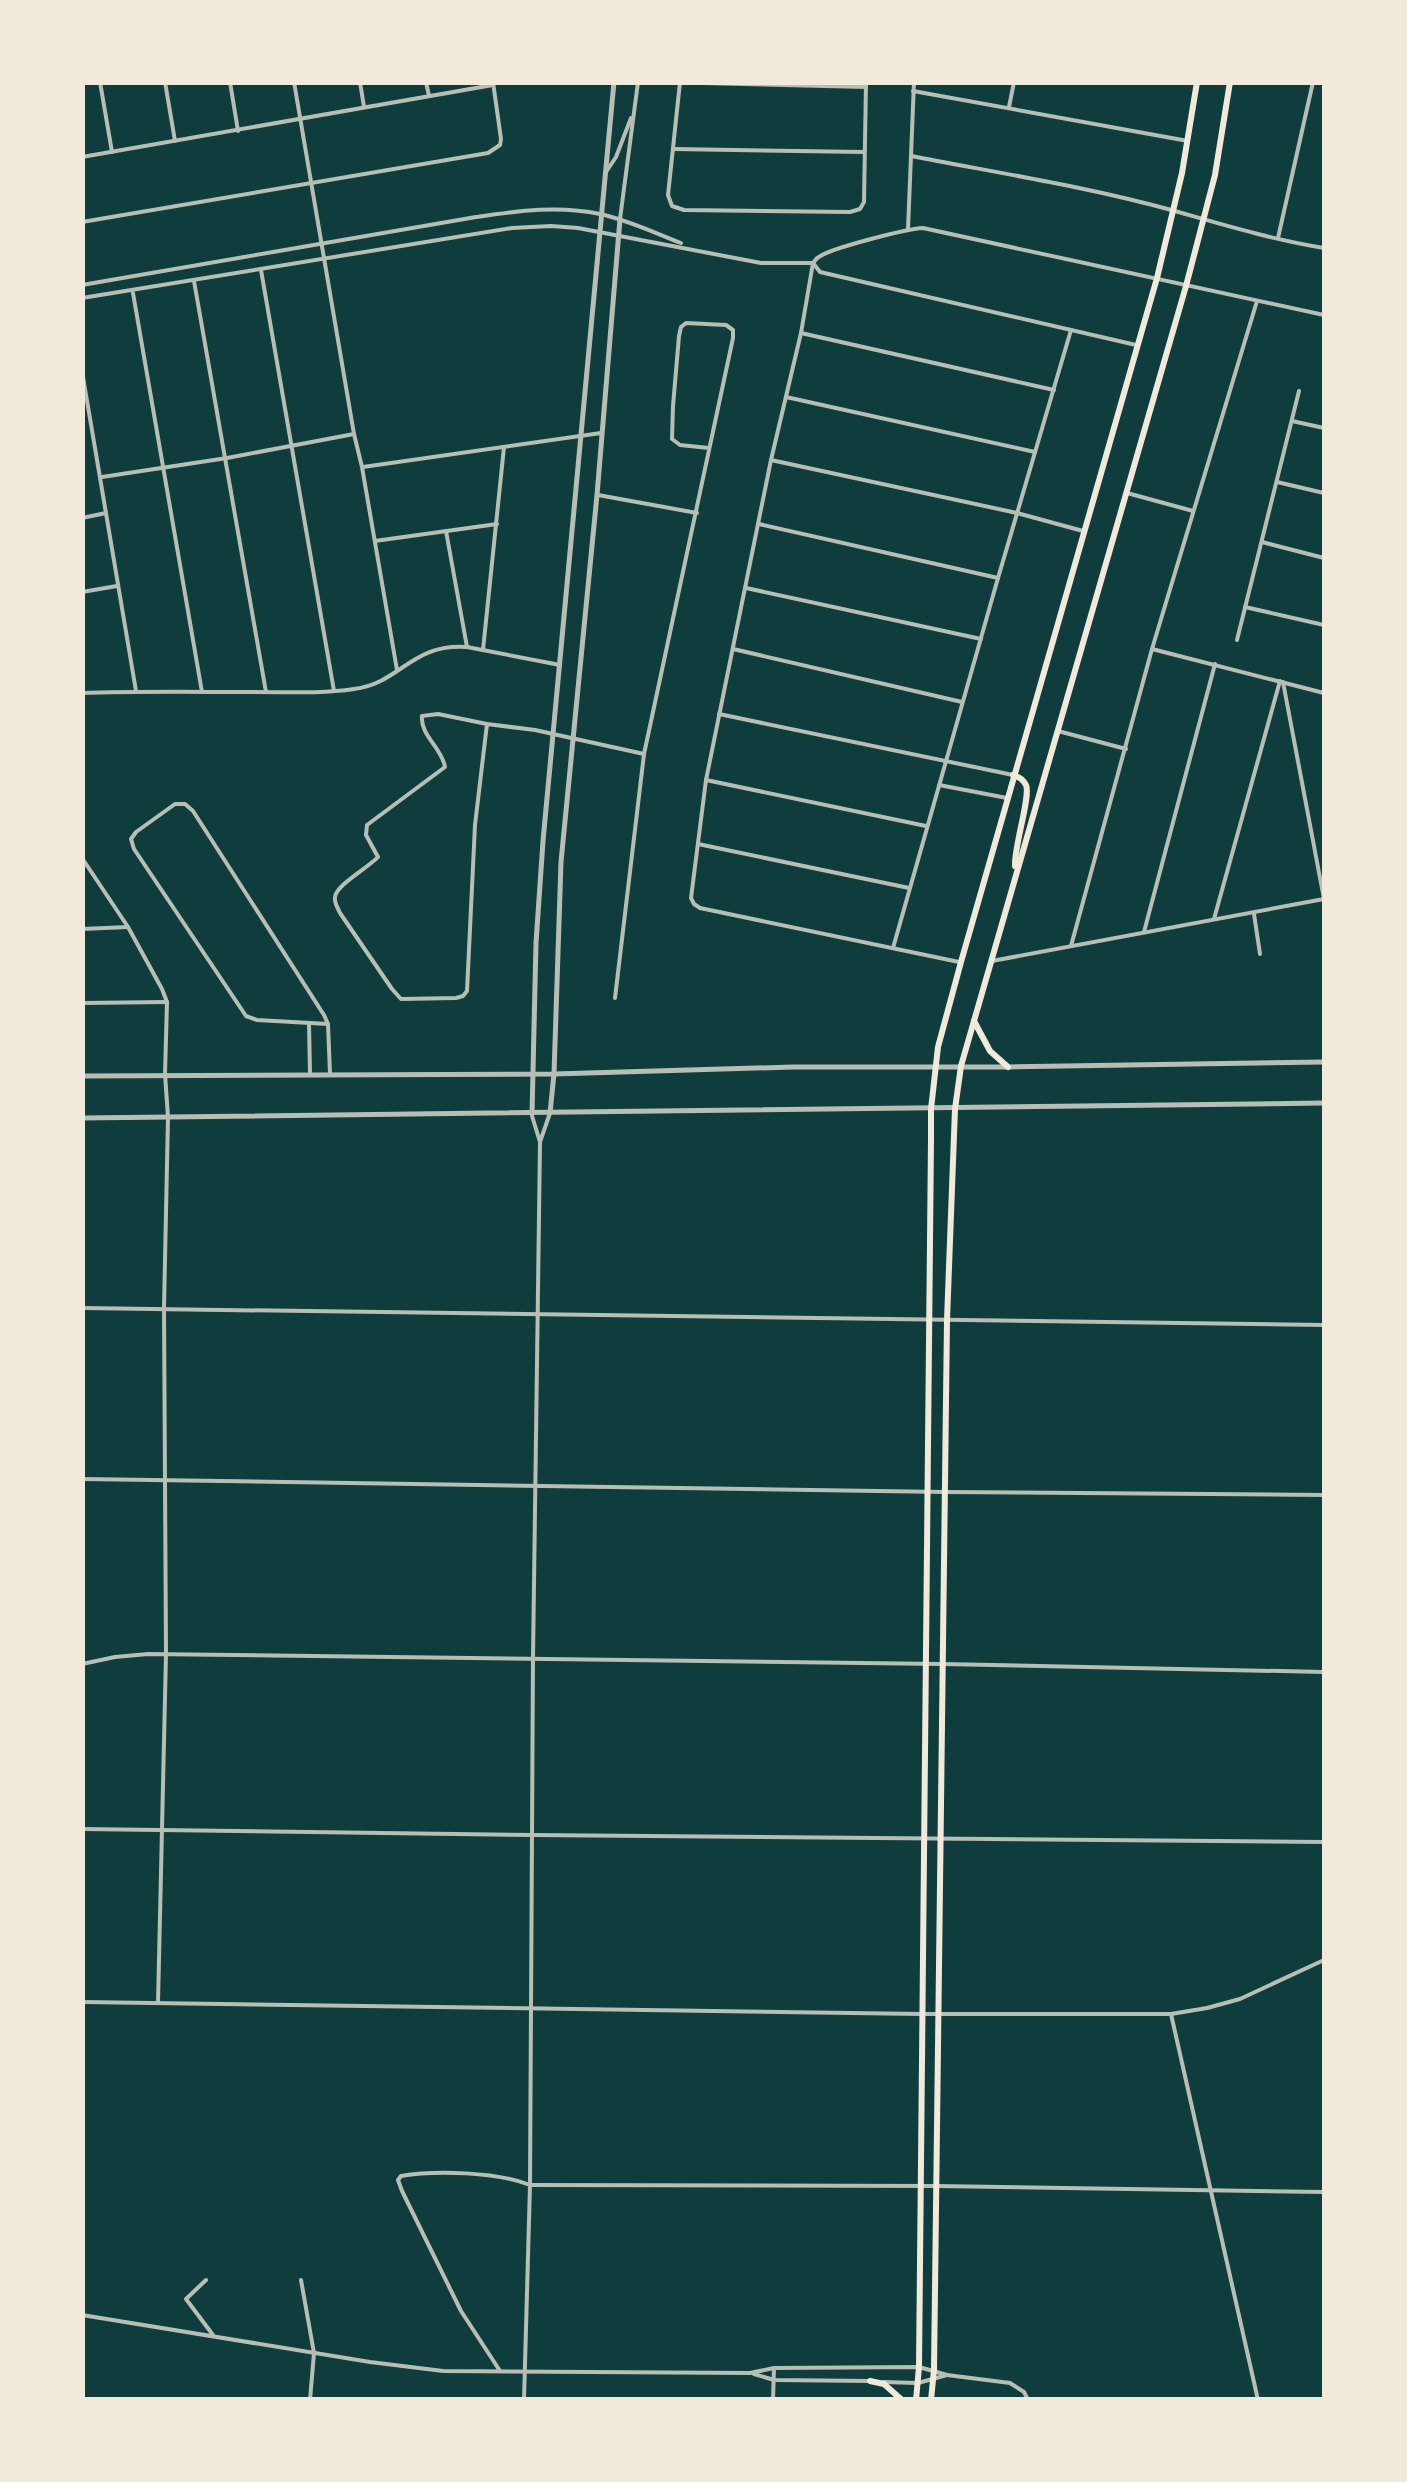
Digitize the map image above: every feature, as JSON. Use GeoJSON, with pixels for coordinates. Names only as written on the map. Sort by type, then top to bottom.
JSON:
{"type":"FeatureCollection","features":[{"type":"Feature","properties":{"kind":"main road"},"geometry":{"type":"LineString","coordinates":[[916,2400],[931,1109],[935,1066],[960,962],[1157,278],[1188,140],[1196,82]]}},
{"type":"Feature","properties":{"kind":"main road"},"geometry":{"type":"LineString","coordinates":[[931,2400],[947,1320],[955,1109],[961,1066],[1204,220],[1230,82]]}},
{"type":"Feature","properties":{"kind":"main road"},"geometry":{"type":"LineString","coordinates":[[1014,775],[1028,789],[1016,840],[1016,872]]}},
{"type":"Feature","properties":{"kind":"main road"},"geometry":{"type":"LineString","coordinates":[[974,1022],[990,1051],[1008,1067]]}},
{"type":"Feature","properties":{"kind":"main road"},"geometry":{"type":"LineString","coordinates":[[870,2381],[884,2384],[902,2400]]}},
{"type":"Feature","properties":{"kind":"street"},"geometry":{"type":"LineString","coordinates":[[100,82],[112,152]]}},
{"type":"Feature","properties":{"kind":"street"},"geometry":{"type":"LineString","coordinates":[[165,82],[174,141]]}},
{"type":"Feature","properties":{"kind":"street"},"geometry":{"type":"LineString","coordinates":[[230,82],[238,131]]}},
{"type":"Feature","properties":{"kind":"street"},"geometry":{"type":"LineString","coordinates":[[294,82],[397,670]]}},
{"type":"Feature","properties":{"kind":"street"},"geometry":{"type":"LineString","coordinates":[[360,82],[364,108]]}},
{"type":"Feature","properties":{"kind":"street"},"geometry":{"type":"LineString","coordinates":[[426,82],[428,96]]}},
{"type":"Feature","properties":{"kind":"street"},"geometry":{"type":"LineString","coordinates":[[524,2400],[530,2185],[540,1142],[532,1114],[536,943],[614,82]]}},
{"type":"Feature","properties":{"kind":"street"},"geometry":{"type":"LineString","coordinates":[[540,1142],[550,1113],[554,1074],[559,892],[620,220],[638,82]]}},
{"type":"Feature","properties":{"kind":"street"},"geometry":{"type":"LineString","coordinates":[[663,82],[866,85],[864,197],[860,210],[692,210],[672,206],[668,196],[680,83]]}},
{"type":"Feature","properties":{"kind":"street"},"geometry":{"type":"LineString","coordinates":[[908,229],[914,82]]}},
{"type":"Feature","properties":{"kind":"street"},"geometry":{"type":"LineString","coordinates":[[1010,107],[1014,82]]}},
{"type":"Feature","properties":{"kind":"street"},"geometry":{"type":"LineString","coordinates":[[1278,238],[1313,82]]}},
{"type":"Feature","properties":{"kind":"street"},"geometry":{"type":"LineString","coordinates":[[82,157],[493,84],[501,140],[495,150],[478,155],[82,222]]}},
{"type":"Feature","properties":{"kind":"street"},"geometry":{"type":"LineString","coordinates":[[913,90],[1188,140]]}},
{"type":"Feature","properties":{"kind":"street"},"geometry":{"type":"LineString","coordinates":[[606,172],[635,110]]}},
{"type":"Feature","properties":{"kind":"street"},"geometry":{"type":"LineString","coordinates":[[674,149],[865,152]]}},
{"type":"Feature","properties":{"kind":"street"},"geometry":{"type":"LineString","coordinates":[[911,156],[1174,210],[1324,248]]}},
{"type":"Feature","properties":{"kind":"street"},"geometry":{"type":"LineString","coordinates":[[82,285],[534,210],[602,214],[692,248]]}},
{"type":"Feature","properties":{"kind":"street"},"geometry":{"type":"LineString","coordinates":[[82,298],[512,228],[551,226],[600,231],[762,262],[813,263]]}},
{"type":"Feature","properties":{"kind":"street"},"geometry":{"type":"LineString","coordinates":[[960,962],[700,908],[692,902],[706,780],[813,263],[819,256],[923,228],[1324,315]]}},
{"type":"Feature","properties":{"kind":"street"},"geometry":{"type":"LineString","coordinates":[[813,263],[820,272],[1138,346]]}},
{"type":"Feature","properties":{"kind":"street"},"geometry":{"type":"LineString","coordinates":[[261,270],[334,691]]}},
{"type":"Feature","properties":{"kind":"street"},"geometry":{"type":"LineString","coordinates":[[194,280],[266,692]]}},
{"type":"Feature","properties":{"kind":"street"},"geometry":{"type":"LineString","coordinates":[[132,290],[202,692]]}},
{"type":"Feature","properties":{"kind":"street"},"geometry":{"type":"LineString","coordinates":[[1071,946],[1152,649],[1257,301]]}},
{"type":"Feature","properties":{"kind":"street"},"geometry":{"type":"LineString","coordinates":[[615,998],[644,754],[733,338],[729,326],[686,323],[679,336],[672,439],[680,445],[709,448]]}},
{"type":"Feature","properties":{"kind":"street"},"geometry":{"type":"LineString","coordinates":[[893,948],[1072,330]]}},
{"type":"Feature","properties":{"kind":"street"},"geometry":{"type":"LineString","coordinates":[[800,334],[1054,390]]}},
{"type":"Feature","properties":{"kind":"street"},"geometry":{"type":"LineString","coordinates":[[82,371],[136,691]]}},
{"type":"Feature","properties":{"kind":"street"},"geometry":{"type":"LineString","coordinates":[[1237,640],[1298,391]]}},
{"type":"Feature","properties":{"kind":"street"},"geometry":{"type":"LineString","coordinates":[[786,397],[1036,452]]}},
{"type":"Feature","properties":{"kind":"street"},"geometry":{"type":"LineString","coordinates":[[1292,420],[1324,428]]}},
{"type":"Feature","properties":{"kind":"street"},"geometry":{"type":"LineString","coordinates":[[100,477],[354,434]]}},
{"type":"Feature","properties":{"kind":"street"},"geometry":{"type":"LineString","coordinates":[[362,467],[601,434]]}},
{"type":"Feature","properties":{"kind":"street"},"geometry":{"type":"LineString","coordinates":[[82,445],[94,443]]}},
{"type":"Feature","properties":{"kind":"street"},"geometry":{"type":"LineString","coordinates":[[483,650],[504,447]]}},
{"type":"Feature","properties":{"kind":"street"},"geometry":{"type":"LineString","coordinates":[[771,460],[1084,531]]}},
{"type":"Feature","properties":{"kind":"street"},"geometry":{"type":"LineString","coordinates":[[1277,482],[1324,493]]}},
{"type":"Feature","properties":{"kind":"street"},"geometry":{"type":"LineString","coordinates":[[1127,493],[1193,511]]}},
{"type":"Feature","properties":{"kind":"street"},"geometry":{"type":"LineString","coordinates":[[598,495],[696,513]]}},
{"type":"Feature","properties":{"kind":"street"},"geometry":{"type":"LineString","coordinates":[[82,518],[106,513]]}},
{"type":"Feature","properties":{"kind":"street"},"geometry":{"type":"LineString","coordinates":[[375,541],[498,524]]}},
{"type":"Feature","properties":{"kind":"street"},"geometry":{"type":"LineString","coordinates":[[758,524],[998,578]]}},
{"type":"Feature","properties":{"kind":"street"},"geometry":{"type":"LineString","coordinates":[[446,530],[467,646]]}},
{"type":"Feature","properties":{"kind":"street"},"geometry":{"type":"LineString","coordinates":[[1262,542],[1324,558]]}},
{"type":"Feature","properties":{"kind":"street"},"geometry":{"type":"LineString","coordinates":[[82,592],[118,585]]}},
{"type":"Feature","properties":{"kind":"street"},"geometry":{"type":"LineString","coordinates":[[746,588],[981,638]]}},
{"type":"Feature","properties":{"kind":"street"},"geometry":{"type":"LineString","coordinates":[[1245,608],[1324,625]]}},
{"type":"Feature","properties":{"kind":"street"},"geometry":{"type":"LineString","coordinates":[[82,693],[334,691],[371,686],[425,652],[467,646],[560,665]]}},
{"type":"Feature","properties":{"kind":"street"},"geometry":{"type":"LineString","coordinates":[[1152,649],[1324,693]]}},
{"type":"Feature","properties":{"kind":"street"},"geometry":{"type":"LineString","coordinates":[[733,650],[963,702]]}},
{"type":"Feature","properties":{"kind":"street"},"geometry":{"type":"LineString","coordinates":[[1144,932],[1215,664]]}},
{"type":"Feature","properties":{"kind":"street"},"geometry":{"type":"LineString","coordinates":[[992,961],[1324,899],[1281,681]]}},
{"type":"Feature","properties":{"kind":"street"},"geometry":{"type":"LineString","coordinates":[[1214,919],[1281,681]]}},
{"type":"Feature","properties":{"kind":"street"},"geometry":{"type":"LineString","coordinates":[[487,724],[475,825],[466,992],[456,998],[401,999],[340,913],[335,896],[378,857],[366,835],[367,825],[444,766],[442,756],[422,728],[422,716],[438,714],[535,730],[644,754]]}},
{"type":"Feature","properties":{"kind":"street"},"geometry":{"type":"LineString","coordinates":[[719,714],[1014,775]]}},
{"type":"Feature","properties":{"kind":"street"},"geometry":{"type":"LineString","coordinates":[[1058,731],[1126,749]]}},
{"type":"Feature","properties":{"kind":"street"},"geometry":{"type":"LineString","coordinates":[[706,780],[926,826]]}},
{"type":"Feature","properties":{"kind":"street"},"geometry":{"type":"LineString","coordinates":[[939,785],[1007,798]]}},
{"type":"Feature","properties":{"kind":"street"},"geometry":{"type":"LineString","coordinates":[[328,1024],[257,1020],[242,1012],[134,849],[131,838],[136,832],[176,804],[189,806],[318,1003],[328,1024],[330,1074]]}},
{"type":"Feature","properties":{"kind":"street"},"geometry":{"type":"LineString","coordinates":[[697,844],[909,888]]}},
{"type":"Feature","properties":{"kind":"street"},"geometry":{"type":"LineString","coordinates":[[82,858],[128,927],[167,1002],[166,1654],[158,2003]]}},
{"type":"Feature","properties":{"kind":"street"},"geometry":{"type":"LineString","coordinates":[[1254,912],[1260,954]]}},
{"type":"Feature","properties":{"kind":"street"},"geometry":{"type":"LineString","coordinates":[[82,929],[128,927]]}},
{"type":"Feature","properties":{"kind":"street"},"geometry":{"type":"LineString","coordinates":[[82,1002],[167,1002]]}},
{"type":"Feature","properties":{"kind":"street"},"geometry":{"type":"LineString","coordinates":[[310,1024],[310,1074]]}},
{"type":"Feature","properties":{"kind":"street"},"geometry":{"type":"LineString","coordinates":[[82,1076],[554,1074],[1324,1062]]}},
{"type":"Feature","properties":{"kind":"street"},"geometry":{"type":"LineString","coordinates":[[82,1118],[1324,1103]]}},
{"type":"Feature","properties":{"kind":"street"},"geometry":{"type":"LineString","coordinates":[[82,1308],[1324,1325]]}},
{"type":"Feature","properties":{"kind":"street"},"geometry":{"type":"LineString","coordinates":[[82,1478],[1324,1495]]}},
{"type":"Feature","properties":{"kind":"street"},"geometry":{"type":"LineString","coordinates":[[82,1664],[115,1657],[166,1654],[1324,1672]]}},
{"type":"Feature","properties":{"kind":"street"},"geometry":{"type":"LineString","coordinates":[[82,1828],[1324,1842]]}},
{"type":"Feature","properties":{"kind":"street"},"geometry":{"type":"LineString","coordinates":[[82,2002],[1171,2014],[1240,2000],[1324,1960]]}},
{"type":"Feature","properties":{"kind":"street"},"geometry":{"type":"LineString","coordinates":[[1171,2014],[1258,2400]]}},
{"type":"Feature","properties":{"kind":"street"},"geometry":{"type":"LineString","coordinates":[[500,2371],[461,2311],[402,2191],[399,2177],[492,2176],[530,2185],[1324,2192]]}},
{"type":"Feature","properties":{"kind":"street"},"geometry":{"type":"LineString","coordinates":[[206,2280],[186,2299],[214,2335]]}},
{"type":"Feature","properties":{"kind":"street"},"geometry":{"type":"LineString","coordinates":[[301,2280],[314,2353],[310,2400]]}},
{"type":"Feature","properties":{"kind":"street"},"geometry":{"type":"LineString","coordinates":[[83,2313],[314,2353],[462,2373],[750,2373],[774,2368],[919,2368],[1010,2383],[1024,2392],[1028,2400]]}},
{"type":"Feature","properties":{"kind":"street"},"geometry":{"type":"LineString","coordinates":[[774,2368],[774,2400]]}},
{"type":"Feature","properties":{"kind":"street"},"geometry":{"type":"LineString","coordinates":[[750,2373],[774,2380],[918,2384],[947,2375]]}}]}
